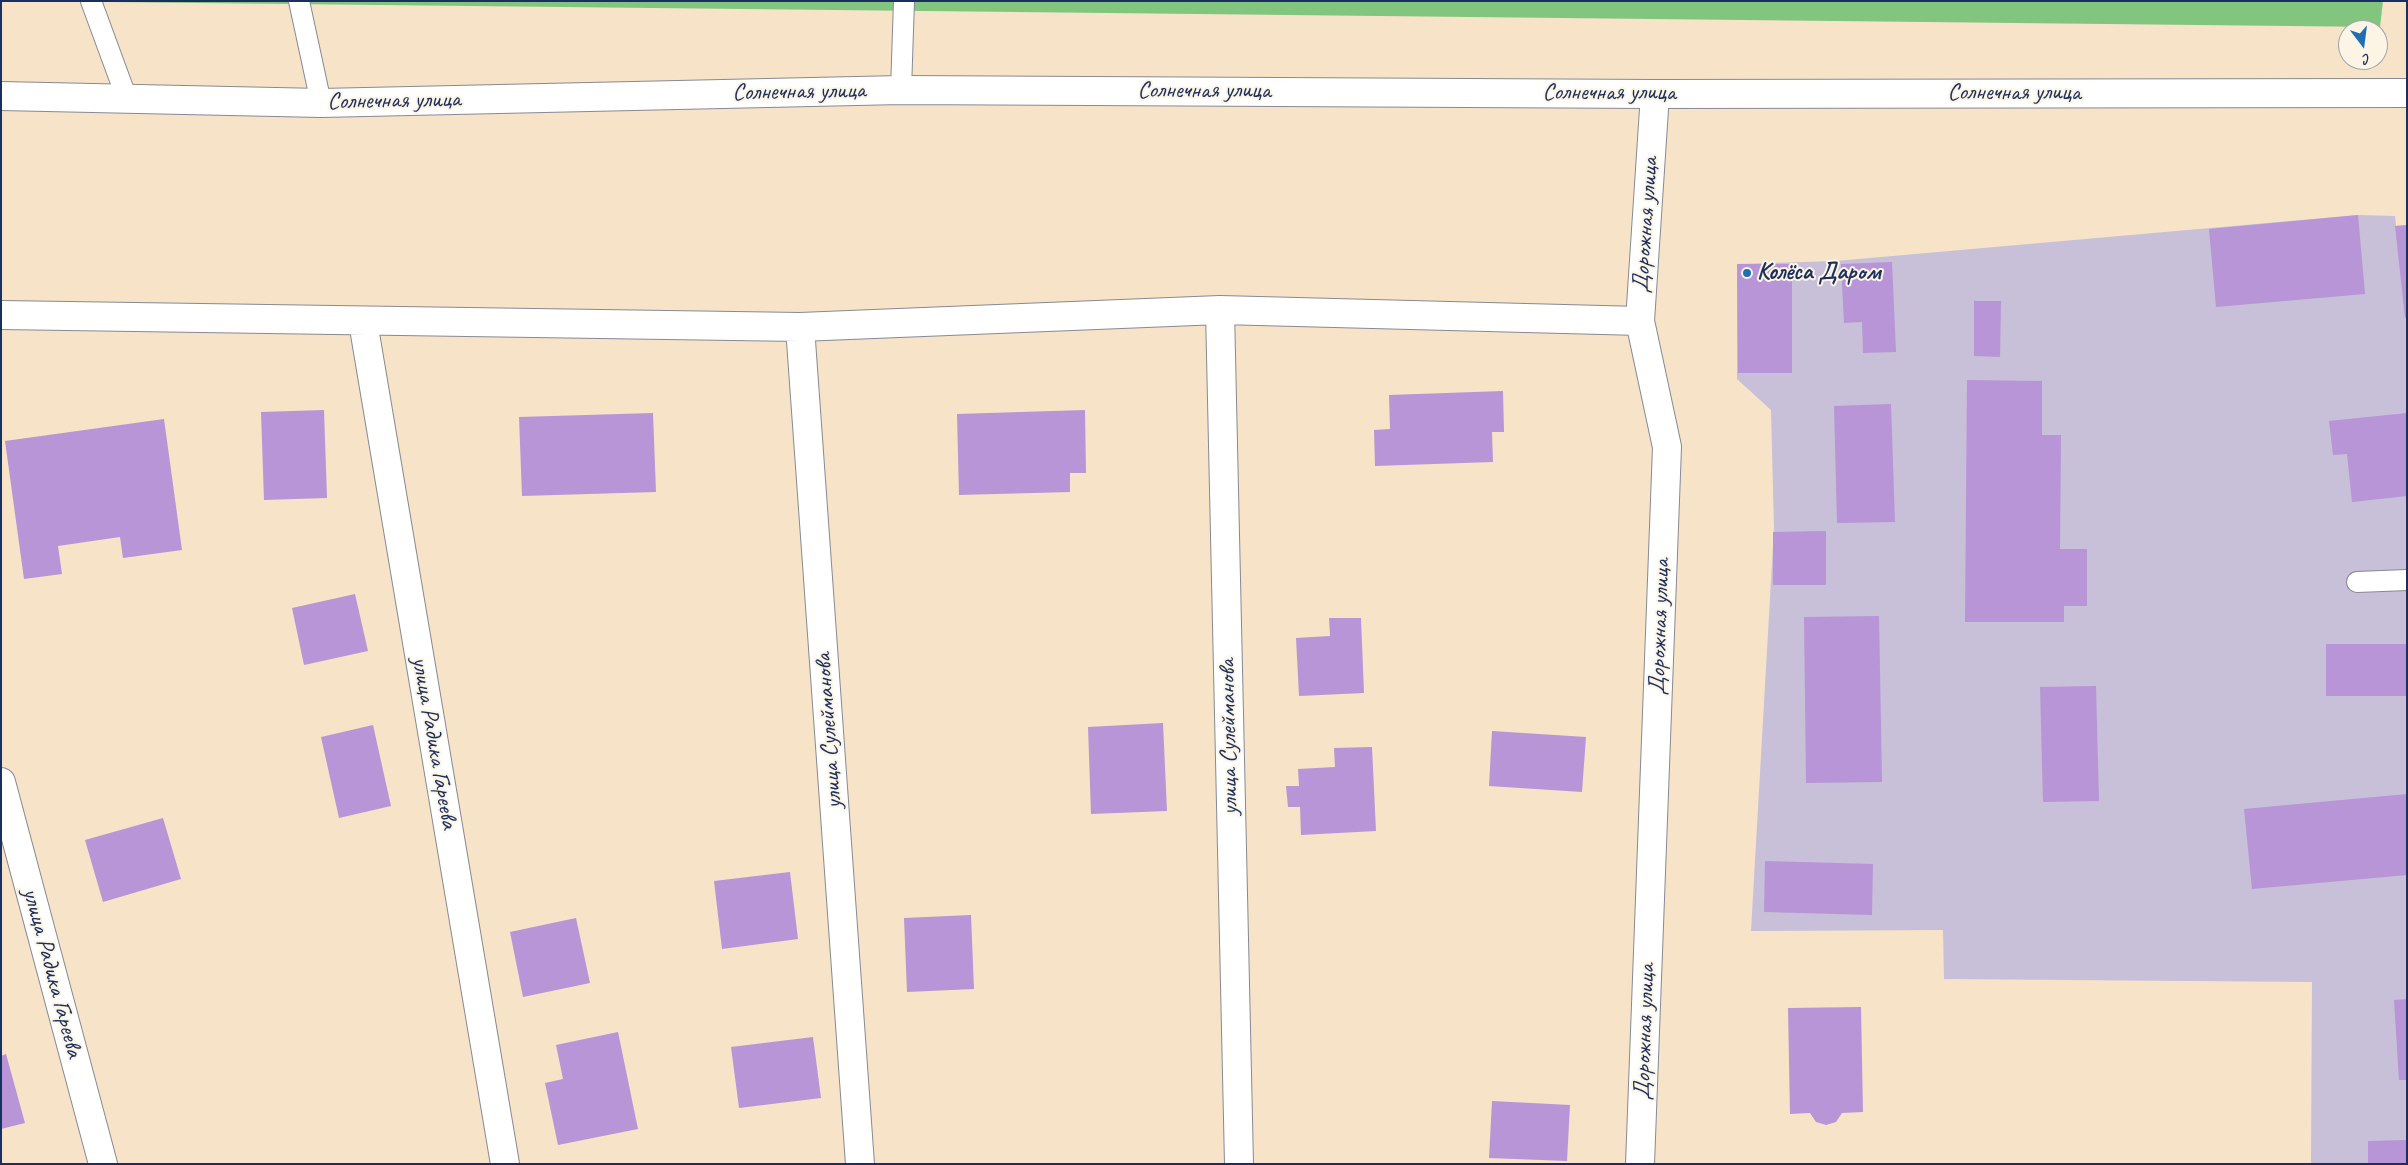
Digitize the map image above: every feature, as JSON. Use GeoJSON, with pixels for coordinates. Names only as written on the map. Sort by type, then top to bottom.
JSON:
{"type":"FeatureCollection","features":[{"type":"Feature","properties":{"kind":"street","name":"Солнечная улица"},"geometry":{"type":"LineString","coordinates":[[1,96],[321,103],[900,90],[1655,94],[2407,92]]}},
{"type":"Feature","properties":{"kind":"street","name":"Дорожная улица"},"geometry":{"type":"LineString","coordinates":[[1640,1164],[1667,447],[1640,321],[1655,94]]}},
{"type":"Feature","properties":{"kind":"street"},"geometry":{"type":"LineString","coordinates":[[1,316],[800,327],[1220,310],[1640,321]]}},
{"type":"Feature","properties":{"kind":"street","name":"улица Сулейманова"},"geometry":{"type":"LineString","coordinates":[[1220,310],[1239,1164]]}},
{"type":"Feature","properties":{"kind":"street","name":"улица Радика Гареева"},"geometry":{"type":"LineString","coordinates":[[364,322],[505,1164]]}},
{"type":"Feature","properties":{"kind":"street","name":"улица Сулейманова"},"geometry":{"type":"LineString","coordinates":[[800,327],[860,1164]]}},
{"type":"Feature","properties":{"kind":"street","name":"улица Радика Гареева"},"geometry":{"type":"LineString","coordinates":[[1,782],[103,1164]]}},
{"type":"Feature","properties":{"kind":"lane"},"geometry":{"type":"LineString","coordinates":[[91,1],[127,99]]}},
{"type":"Feature","properties":{"kind":"lane"},"geometry":{"type":"LineString","coordinates":[[299,1],[321,103]]}},
{"type":"Feature","properties":{"kind":"lane"},"geometry":{"type":"LineString","coordinates":[[900,90],[904,1]]}},
{"type":"Feature","properties":{"kind":"lane"},"geometry":{"type":"LineString","coordinates":[[2357,582],[2407,580]]}},
{"type":"Feature","properties":{"kind":"shaded area"},"geometry":{"type":"Polygon","coordinates":[[[2358,215],[2395,216],[2396,226],[2407,225],[2407,1164],[2311,1164],[2312,982],[1944,979],[1943,930],[1751,931],[1774,528],[1771,410],[1737,379],[1737,264],[1836,261],[2358,215]]]}},
{"type":"Feature","properties":{"kind":"green space"},"geometry":{"type":"Polygon","coordinates":[[[16,1],[2383,1],[2381,20],[2338,20],[2338,27],[16,1]]]}},
{"type":"Feature","properties":{"kind":"building"},"geometry":{"type":"Polygon","coordinates":[[[2358,215],[2365,294],[2216,307],[2209,229],[2358,215]]]}},
{"type":"Feature","properties":{"kind":"building"},"geometry":{"type":"Polygon","coordinates":[[[2407,225],[2407,317],[2405,318],[2395,226],[2407,225]]]}},
{"type":"Feature","properties":{"kind":"building"},"geometry":{"type":"Polygon","coordinates":[[[1892,262],[1896,352],[1863,353],[1862,322],[1844,323],[1841,264],[1892,262]]]}},
{"type":"Feature","properties":{"kind":"building"},"geometry":{"type":"Polygon","coordinates":[[[1737,264],[1792,264],[1792,373],[1738,373],[1737,264]]]}},
{"type":"Feature","properties":{"kind":"building"},"geometry":{"type":"Polygon","coordinates":[[[1974,301],[2001,301],[2000,357],[1974,356],[1974,301]]]}},
{"type":"Feature","properties":{"kind":"building"},"geometry":{"type":"Polygon","coordinates":[[[1967,380],[2042,381],[2042,435],[2061,435],[2060,549],[2087,549],[2087,606],[2064,606],[2064,622],[1965,622],[1967,380]]]}},
{"type":"Feature","properties":{"kind":"building"},"geometry":{"type":"Polygon","coordinates":[[[1503,391],[1504,432],[1492,432],[1493,462],[1375,466],[1374,430],[1390,429],[1389,395],[1503,391]]]}},
{"type":"Feature","properties":{"kind":"building"},"geometry":{"type":"Polygon","coordinates":[[[1891,404],[1895,522],[1837,523],[1834,406],[1891,404]]]}},
{"type":"Feature","properties":{"kind":"building"},"geometry":{"type":"Polygon","coordinates":[[[324,410],[327,498],[264,500],[261,412],[324,410]]]}},
{"type":"Feature","properties":{"kind":"building"},"geometry":{"type":"Polygon","coordinates":[[[1085,410],[1086,473],[1070,473],[1070,492],[959,495],[957,414],[1085,410]]]}},
{"type":"Feature","properties":{"kind":"building"},"geometry":{"type":"Polygon","coordinates":[[[653,413],[656,492],[522,496],[519,417],[653,413]]]}},
{"type":"Feature","properties":{"kind":"building"},"geometry":{"type":"Polygon","coordinates":[[[2407,413],[2407,496],[2352,502],[2347,454],[2333,455],[2329,421],[2407,413]]]}},
{"type":"Feature","properties":{"kind":"building"},"geometry":{"type":"Polygon","coordinates":[[[164,419],[182,550],[123,558],[120,537],[58,546],[62,574],[24,579],[5,441],[164,419]]]}},
{"type":"Feature","properties":{"kind":"building"},"geometry":{"type":"Polygon","coordinates":[[[1826,531],[1826,585],[1773,585],[1773,532],[1826,531]]]}},
{"type":"Feature","properties":{"kind":"building"},"geometry":{"type":"Polygon","coordinates":[[[355,594],[368,651],[304,665],[292,608],[355,594]]]}},
{"type":"Feature","properties":{"kind":"building"},"geometry":{"type":"Polygon","coordinates":[[[1879,616],[1882,782],[1806,783],[1804,617],[1879,616]]]}},
{"type":"Feature","properties":{"kind":"building"},"geometry":{"type":"Polygon","coordinates":[[[1329,618],[1361,618],[1364,693],[1299,696],[1296,638],[1330,636],[1329,618]]]}},
{"type":"Feature","properties":{"kind":"building"},"geometry":{"type":"Polygon","coordinates":[[[2326,644],[2407,644],[2407,696],[2326,696],[2326,644]]]}},
{"type":"Feature","properties":{"kind":"building"},"geometry":{"type":"Polygon","coordinates":[[[2096,686],[2099,801],[2043,802],[2040,687],[2096,686]]]}},
{"type":"Feature","properties":{"kind":"building"},"geometry":{"type":"Polygon","coordinates":[[[1163,723],[1167,811],[1091,814],[1088,727],[1163,723]]]}},
{"type":"Feature","properties":{"kind":"building"},"geometry":{"type":"Polygon","coordinates":[[[373,725],[391,806],[339,818],[321,737],[373,725]]]}},
{"type":"Feature","properties":{"kind":"building"},"geometry":{"type":"Polygon","coordinates":[[[1492,731],[1586,737],[1582,792],[1489,786],[1492,731]]]}},
{"type":"Feature","properties":{"kind":"building"},"geometry":{"type":"Polygon","coordinates":[[[1372,747],[1376,831],[1301,835],[1300,807],[1288,807],[1286,786],[1299,786],[1298,769],[1335,767],[1334,748],[1372,747]]]}},
{"type":"Feature","properties":{"kind":"building"},"geometry":{"type":"Polygon","coordinates":[[[2407,794],[2407,875],[2252,889],[2244,809],[2407,794]]]}},
{"type":"Feature","properties":{"kind":"building"},"geometry":{"type":"Polygon","coordinates":[[[163,818],[181,879],[103,902],[85,840],[163,818]]]}},
{"type":"Feature","properties":{"kind":"building"},"geometry":{"type":"Polygon","coordinates":[[[1765,861],[1873,864],[1872,915],[1764,912],[1765,861]]]}},
{"type":"Feature","properties":{"kind":"building"},"geometry":{"type":"Polygon","coordinates":[[[790,872],[798,939],[722,949],[714,881],[790,872]]]}},
{"type":"Feature","properties":{"kind":"building"},"geometry":{"type":"Polygon","coordinates":[[[971,915],[974,989],[907,992],[904,918],[971,915]]]}},
{"type":"Feature","properties":{"kind":"building"},"geometry":{"type":"Polygon","coordinates":[[[576,918],[590,983],[523,997],[510,932],[576,918]]]}},
{"type":"Feature","properties":{"kind":"building"},"geometry":{"type":"Polygon","coordinates":[[[2407,999],[2407,1080],[2399,1080],[2394,1000],[2407,999]]]}},
{"type":"Feature","properties":{"kind":"building"},"geometry":{"type":"Polygon","coordinates":[[[1861,1007],[1863,1112],[1842,1113],[1836,1122],[1826,1125],[1816,1122],[1810,1113],[1790,1114],[1788,1008],[1861,1007]]]}},
{"type":"Feature","properties":{"kind":"building"},"geometry":{"type":"Polygon","coordinates":[[[618,1032],[638,1129],[558,1145],[545,1083],[563,1079],[556,1045],[618,1032]]]}},
{"type":"Feature","properties":{"kind":"building"},"geometry":{"type":"Polygon","coordinates":[[[813,1037],[821,1098],[739,1108],[731,1047],[813,1037]]]}},
{"type":"Feature","properties":{"kind":"building"},"geometry":{"type":"Polygon","coordinates":[[[6,1054],[25,1123],[1,1129],[1,1056],[6,1054]]]}},
{"type":"Feature","properties":{"kind":"building"},"geometry":{"type":"Polygon","coordinates":[[[1492,1101],[1570,1105],[1567,1161],[1489,1158],[1492,1101]]]}},
{"type":"Feature","properties":{"kind":"building"},"geometry":{"type":"Polygon","coordinates":[[[2407,1140],[2407,1164],[2368,1164],[2368,1141],[2407,1140]]]}},
{"type":"Feature","properties":{"kind":"place","name":"Колёса Даром"},"geometry":{"type":"Point","coordinates":[1747,273]}}]}
